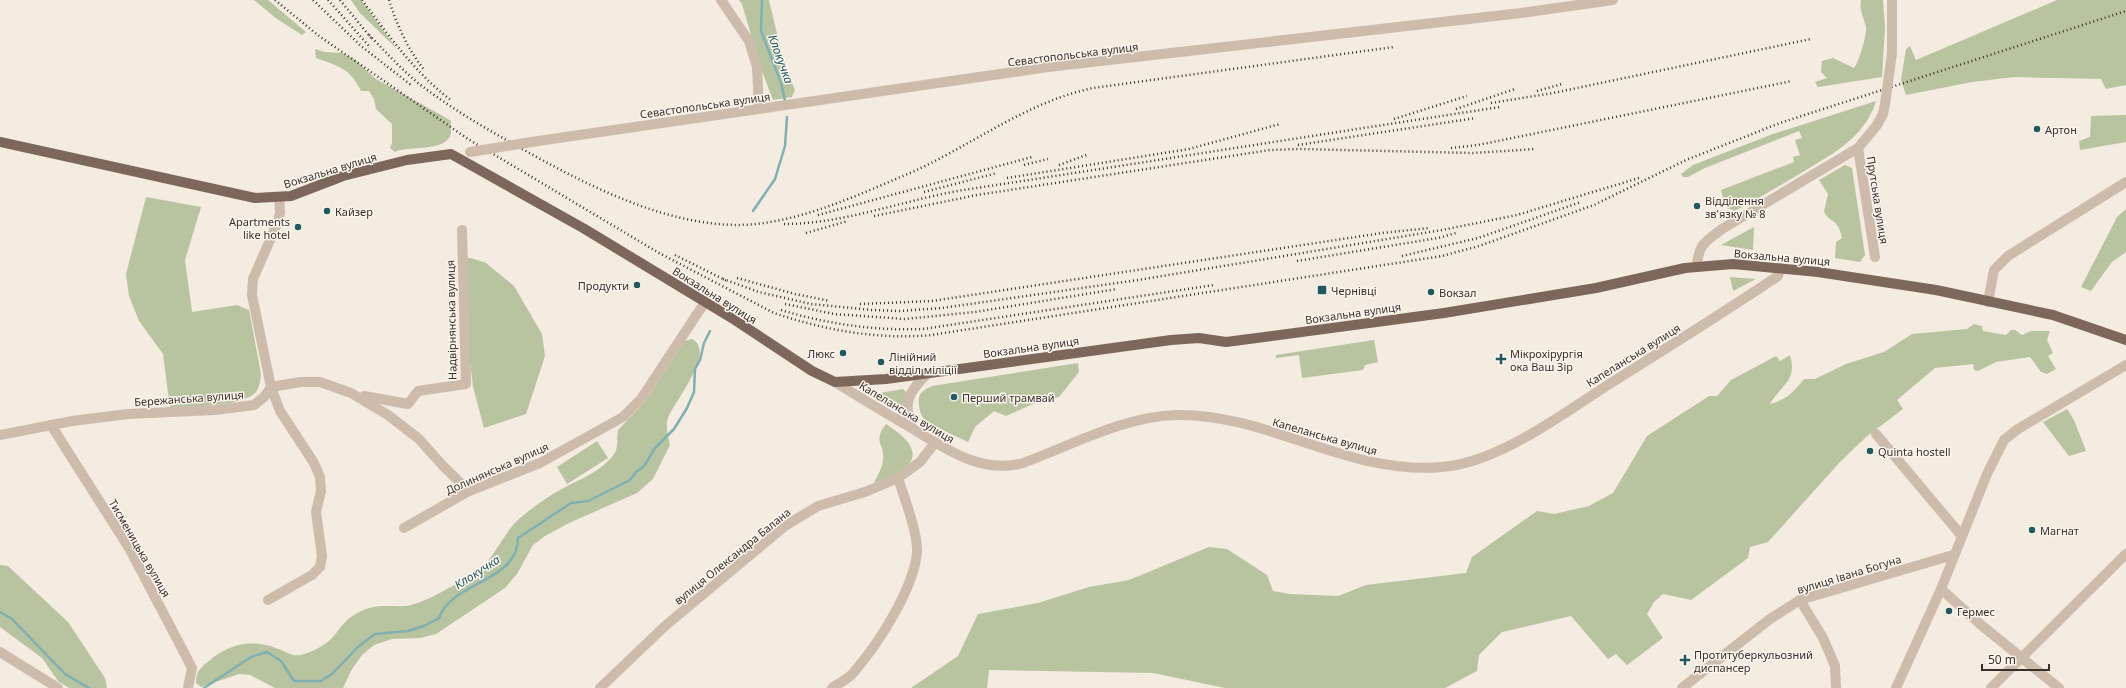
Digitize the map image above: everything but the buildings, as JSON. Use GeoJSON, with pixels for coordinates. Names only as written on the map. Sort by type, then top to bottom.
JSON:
{"type":"FeatureCollection","features":[{"type":"Feature","properties":{"kind":"main road","name":"Вокзальна вулиця"},"geometry":{"type":"LineString","coordinates":[[0,142],[255,198],[290,196],[343,176],[400,162],[451,154],[583,228],[705,302],[806,367],[835,382],[897,378],[1171,340],[1200,338],[1231,341],[1436,314],[1596,288],[1658,273],[1697,267],[1733,264],[1818,272],[1936,290],[2053,315],[2126,340]]}},
{"type":"Feature","properties":{"kind":"street"},"geometry":{"type":"LineString","coordinates":[[721,0],[749,41],[757,67],[759,109]]}},
{"type":"Feature","properties":{"kind":"street","name":"Севастопольська вулиця"},"geometry":{"type":"LineString","coordinates":[[451,154],[1048,67],[1570,3],[1613,0]]}},
{"type":"Feature","properties":{"kind":"street","name":"Прутська вулиця"},"geometry":{"type":"LineString","coordinates":[[1697,267],[1698,251],[1705,242],[1722,229],[1858,148],[1877,125],[1883,114],[1892,53],[1892,0]]}},
{"type":"Feature","properties":{"kind":"street","name":"Прутська вулиця"},"geometry":{"type":"LineString","coordinates":[[1858,148],[1875,257]]}},
{"type":"Feature","properties":{"kind":"street"},"geometry":{"type":"LineString","coordinates":[[1988,302],[1994,270],[2008,256],[2126,182]]}},
{"type":"Feature","properties":{"kind":"street"},"geometry":{"type":"LineString","coordinates":[[268,600],[312,575],[320,567],[322,556],[316,512],[321,491],[320,477],[314,463],[280,411],[271,387],[252,295],[253,279],[277,224],[280,213],[279,197]]}},
{"type":"Feature","properties":{"kind":"street","name":"Надвірнянська вулиця"},"geometry":{"type":"LineString","coordinates":[[271,387],[300,382],[320,382],[351,393],[408,404],[418,391],[466,384],[462,230]]}},
{"type":"Feature","properties":{"kind":"street","name":"Капеланська вулиця"},"geometry":{"type":"LineString","coordinates":[[835,382],[912,428],[934,444],[994,467],[1009,467],[1145,419],[1177,415],[1204,416],[1232,422],[1382,464],[1429,468],[1468,463],[1499,450],[1542,426],[1778,276],[1780,268]]}},
{"type":"Feature","properties":{"kind":"street","name":"Долинянська вулиця"},"geometry":{"type":"LineString","coordinates":[[404,528],[469,491],[540,463],[623,417],[642,399],[705,302]]}},
{"type":"Feature","properties":{"kind":"street"},"geometry":{"type":"LineString","coordinates":[[1896,688],[1941,589],[1961,534],[1987,474],[2004,440],[2018,429],[2126,365]]}},
{"type":"Feature","properties":{"kind":"street"},"geometry":{"type":"LineString","coordinates":[[912,428],[907,411],[911,392],[928,373]]}},
{"type":"Feature","properties":{"kind":"street"},"geometry":{"type":"LineString","coordinates":[[897,378],[905,382],[911,392]]}},
{"type":"Feature","properties":{"kind":"street","name":"Бережанська вулиця"},"geometry":{"type":"LineString","coordinates":[[0,435],[72,420],[128,414],[215,410],[254,405],[264,398],[271,387]]}},
{"type":"Feature","properties":{"kind":"street","name":"Надвірнянська вулиця"},"geometry":{"type":"LineString","coordinates":[[351,393],[388,415],[419,439],[444,467],[469,491]]}},
{"type":"Feature","properties":{"kind":"street","name":"Тисменицька вулиця"},"geometry":{"type":"LineString","coordinates":[[51,425],[129,548],[182,648],[192,668],[188,688]]}},
{"type":"Feature","properties":{"kind":"street"},"geometry":{"type":"LineString","coordinates":[[1876,434],[1961,534]]}},
{"type":"Feature","properties":{"kind":"street","name":"вулиця Олександра Балана"},"geometry":{"type":"LineString","coordinates":[[600,688],[665,626],[785,526],[818,506],[865,492],[898,478],[920,462],[934,444]]}},
{"type":"Feature","properties":{"kind":"street"},"geometry":{"type":"LineString","coordinates":[[832,688],[853,673],[866,656],[903,599],[910,578],[917,550],[909,513],[898,478]]}},
{"type":"Feature","properties":{"kind":"street"},"geometry":{"type":"LineString","coordinates":[[1991,688],[2126,554]]}},
{"type":"Feature","properties":{"kind":"street","name":"вулиця Івана Богуна"},"geometry":{"type":"LineString","coordinates":[[1682,688],[1770,619],[1800,600],[1954,555]]}},
{"type":"Feature","properties":{"kind":"street"},"geometry":{"type":"LineString","coordinates":[[1941,589],[1980,624],[2059,688]]}},
{"type":"Feature","properties":{"kind":"street"},"geometry":{"type":"LineString","coordinates":[[1800,600],[1823,638],[1835,666],[1836,688]]}},
{"type":"Feature","properties":{"kind":"street"},"geometry":{"type":"LineString","coordinates":[[0,652],[58,688]]}},
{"type":"Feature","properties":{"kind":"green space"},"geometry":{"type":"Polygon","coordinates":[[[254,0],[268,0],[306,32],[302,35],[277,19],[254,0]]]}},
{"type":"Feature","properties":{"kind":"green space"},"geometry":{"type":"Polygon","coordinates":[[[351,0],[361,0],[397,49],[360,13],[351,0]]]}},
{"type":"Feature","properties":{"kind":"green space"},"geometry":{"type":"Polygon","coordinates":[[[739,0],[769,0],[784,63],[795,90],[792,97],[773,100],[760,66],[742,4],[739,0]]]}},
{"type":"Feature","properties":{"kind":"green space"},"geometry":{"type":"Polygon","coordinates":[[[1861,0],[1883,0],[1885,28],[1882,77],[1818,87],[1815,82],[1827,78],[1821,72],[1822,61],[1833,58],[1854,68],[1856,65],[1866,31],[1861,11],[1861,0]]]}},
{"type":"Feature","properties":{"kind":"green space"},"geometry":{"type":"Polygon","coordinates":[[[2057,0],[2126,0],[2126,85],[2106,89],[2101,79],[2014,77],[1972,82],[1906,95],[1901,80],[1906,49],[1910,46],[1916,60],[2057,0]]]}},
{"type":"Feature","properties":{"kind":"green space"},"geometry":{"type":"Polygon","coordinates":[[[315,49],[325,52],[342,53],[354,59],[376,79],[451,121],[451,133],[448,139],[435,146],[395,152],[390,148],[392,143],[392,124],[376,109],[374,99],[369,91],[361,91],[357,83],[343,69],[316,58],[315,49]]]}},
{"type":"Feature","properties":{"kind":"green space"},"geometry":{"type":"Polygon","coordinates":[[[1876,101],[1871,114],[1863,126],[1844,146],[1820,162],[1735,211],[1727,208],[1721,199],[1723,198],[1721,190],[1794,162],[1793,157],[1800,155],[1795,140],[1802,138],[1799,131],[1705,168],[1688,177],[1683,177],[1681,174],[1693,165],[1773,134],[1876,101]]]}},
{"type":"Feature","properties":{"kind":"green space"},"geometry":{"type":"Polygon","coordinates":[[[2126,115],[2126,142],[2080,150],[2079,141],[2090,137],[2091,116],[2126,115]]]}},
{"type":"Feature","properties":{"kind":"green space"},"geometry":{"type":"Polygon","coordinates":[[[1845,165],[1852,168],[1865,255],[1860,262],[1835,258],[1836,242],[1842,238],[1836,224],[1824,212],[1828,194],[1819,180],[1845,165]]]}},
{"type":"Feature","properties":{"kind":"green space"},"geometry":{"type":"Polygon","coordinates":[[[146,197],[201,207],[185,260],[192,312],[237,305],[249,310],[261,374],[260,383],[256,392],[249,397],[239,401],[215,405],[170,408],[163,354],[139,321],[129,296],[126,274],[146,197]]]}},
{"type":"Feature","properties":{"kind":"green space"},"geometry":{"type":"Polygon","coordinates":[[[2126,209],[2126,252],[2112,262],[2091,291],[2081,287],[2117,217],[2126,209]]]}},
{"type":"Feature","properties":{"kind":"green space"},"geometry":{"type":"Polygon","coordinates":[[[1754,227],[1753,250],[1721,245],[1754,227]]]}},
{"type":"Feature","properties":{"kind":"green space"},"geometry":{"type":"Polygon","coordinates":[[[464,258],[471,258],[486,263],[514,286],[542,334],[545,356],[526,414],[484,428],[473,387],[468,345],[464,258]]]}},
{"type":"Feature","properties":{"kind":"green space"},"geometry":{"type":"Polygon","coordinates":[[[1730,277],[1756,279],[1733,291],[1730,277]]]}},
{"type":"Feature","properties":{"kind":"green space"},"geometry":{"type":"Polygon","coordinates":[[[1974,324],[1982,326],[1983,331],[2006,335],[2011,330],[2015,330],[2022,335],[2031,331],[2050,331],[2047,340],[2053,353],[2048,356],[2056,369],[2047,374],[2041,372],[2030,357],[1996,362],[1978,371],[1974,370],[1973,364],[1935,368],[1897,400],[1903,409],[1866,437],[1840,462],[1768,542],[1750,547],[1748,558],[1691,600],[1663,594],[1654,602],[1647,614],[1663,638],[1627,665],[1616,654],[1608,659],[1571,616],[1502,632],[1479,655],[1477,671],[1445,688],[1225,688],[1153,673],[989,670],[987,688],[911,688],[958,656],[978,614],[1038,603],[1089,587],[1129,580],[1209,547],[1227,549],[1267,575],[1273,591],[1290,594],[1338,596],[1366,585],[1466,573],[1472,557],[1537,511],[1554,514],[1589,506],[1613,493],[1647,436],[1709,396],[1717,396],[1731,380],[1776,356],[1780,361],[1790,355],[1792,371],[1787,382],[1770,404],[1789,395],[1804,379],[1815,379],[1846,364],[1884,352],[1912,334],[1967,329],[1974,324]]]}},
{"type":"Feature","properties":{"kind":"green space"},"geometry":{"type":"Polygon","coordinates":[[[692,339],[698,345],[700,354],[697,365],[692,377],[668,418],[667,428],[670,445],[653,479],[637,493],[569,523],[545,536],[533,545],[517,574],[505,588],[436,634],[420,638],[392,639],[374,645],[362,655],[352,669],[343,688],[275,688],[250,675],[239,674],[201,687],[196,683],[199,670],[203,666],[216,655],[232,647],[249,644],[267,645],[294,655],[302,655],[328,642],[347,620],[361,611],[374,607],[406,606],[416,604],[460,582],[481,568],[508,531],[519,519],[564,487],[598,470],[615,453],[618,430],[645,402],[685,341],[692,339]]]}},
{"type":"Feature","properties":{"kind":"green space"},"geometry":{"type":"Polygon","coordinates":[[[1374,340],[1378,362],[1365,365],[1363,370],[1302,378],[1299,355],[1276,358],[1276,355],[1374,340]]]}},
{"type":"Feature","properties":{"kind":"green space"},"geometry":{"type":"Polygon","coordinates":[[[1078,363],[1079,372],[1059,397],[1040,401],[1006,416],[994,411],[975,427],[968,442],[930,423],[922,416],[920,412],[919,397],[924,391],[932,386],[1078,363]]]}},
{"type":"Feature","properties":{"kind":"green space"},"geometry":{"type":"Polygon","coordinates":[[[903,389],[906,392],[902,408],[899,409],[879,397],[880,393],[903,389]]]}},
{"type":"Feature","properties":{"kind":"green space"},"geometry":{"type":"Polygon","coordinates":[[[2067,409],[2074,420],[2086,451],[2069,456],[2043,422],[2067,409]]]}},
{"type":"Feature","properties":{"kind":"green space"},"geometry":{"type":"Polygon","coordinates":[[[886,424],[907,441],[912,452],[912,459],[903,470],[874,483],[883,462],[883,454],[879,439],[886,424]]]}},
{"type":"Feature","properties":{"kind":"green space"},"geometry":{"type":"Polygon","coordinates":[[[597,441],[608,458],[567,484],[557,467],[597,441]]]}},
{"type":"Feature","properties":{"kind":"green space"},"geometry":{"type":"Polygon","coordinates":[[[0,565],[8,566],[68,622],[105,678],[107,688],[69,688],[58,681],[42,658],[0,627],[0,565]]]}},
{"type":"Feature","properties":{"kind":"waterway","name":"Клокучка"},"geometry":{"type":"LineString","coordinates":[[762,0],[761,31],[781,83],[785,101]]}},
{"type":"Feature","properties":{"kind":"waterway"},"geometry":{"type":"LineString","coordinates":[[753,211],[775,179],[785,146],[787,117]]}},
{"type":"Feature","properties":{"kind":"waterway","name":"Клокучка"},"geometry":{"type":"LineString","coordinates":[[204,688],[251,657],[267,652],[281,661],[294,681],[321,681],[333,673],[359,646],[375,634],[408,631],[424,626],[439,618],[446,606],[456,596],[496,573],[507,564],[515,553],[518,538],[571,503],[588,501],[630,480],[636,472],[644,466],[655,448],[674,429],[687,408],[694,392],[695,369],[700,360],[704,343],[710,331]]}},
{"type":"Feature","properties":{"kind":"waterway"},"geometry":{"type":"LineString","coordinates":[[0,612],[12,619],[65,674],[89,688]]}},
{"type":"Feature","properties":{"kind":"railway"},"geometry":{"type":"LineString","coordinates":[[275,0],[319,36],[468,139],[659,253],[774,313],[832,329],[871,335],[891,336],[931,335],[1442,256],[1479,246],[1594,205],[1686,160],[1780,123],[2126,11]]}},
{"type":"Feature","properties":{"kind":"railway"},"geometry":{"type":"LineString","coordinates":[[313,0],[361,46],[411,85]]}},
{"type":"Feature","properties":{"kind":"railway"},"geometry":{"type":"LineString","coordinates":[[328,0],[369,46]]}},
{"type":"Feature","properties":{"kind":"railway"},"geometry":{"type":"LineString","coordinates":[[340,0],[372,39]]}},
{"type":"Feature","properties":{"kind":"railway"},"geometry":{"type":"LineString","coordinates":[[362,0],[415,67],[452,101]]}},
{"type":"Feature","properties":{"kind":"railway"},"geometry":{"type":"LineString","coordinates":[[389,0],[413,55],[425,71]]}},
{"type":"Feature","properties":{"kind":"railway"},"geometry":{"type":"LineString","coordinates":[[369,35],[405,71],[430,92],[504,139],[572,176],[632,203],[663,213],[694,221],[725,225],[756,224],[776,221],[815,211],[854,197],[933,162],[1045,103],[1093,88],[1394,47]]}},
{"type":"Feature","properties":{"kind":"railway"},"geometry":{"type":"LineString","coordinates":[[1491,103],[1553,93],[1811,39]]}},
{"type":"Feature","properties":{"kind":"railway"},"geometry":{"type":"LineString","coordinates":[[1451,148],[1478,145],[1792,81]]}},
{"type":"Feature","properties":{"kind":"railway"},"geometry":{"type":"LineString","coordinates":[[1537,91],[1562,84]]}},
{"type":"Feature","properties":{"kind":"railway"},"geometry":{"type":"LineString","coordinates":[[1456,109],[1515,89]]}},
{"type":"Feature","properties":{"kind":"railway"},"geometry":{"type":"LineString","coordinates":[[1394,119],[1467,96]]}},
{"type":"Feature","properties":{"kind":"railway"},"geometry":{"type":"LineString","coordinates":[[784,224],[831,220],[924,198],[970,189],[1500,107]]}},
{"type":"Feature","properties":{"kind":"railway"},"geometry":{"type":"LineString","coordinates":[[1298,145],[1476,118]]}},
{"type":"Feature","properties":{"kind":"railway"},"geometry":{"type":"LineString","coordinates":[[1007,178],[1189,149],[1280,124]]}},
{"type":"Feature","properties":{"kind":"railway"},"geometry":{"type":"LineString","coordinates":[[874,216],[977,195],[1270,150],[1299,149],[1473,153],[1535,149]]}},
{"type":"Feature","properties":{"kind":"railway"},"geometry":{"type":"LineString","coordinates":[[1059,165],[1089,154]]}},
{"type":"Feature","properties":{"kind":"railway"},"geometry":{"type":"LineString","coordinates":[[818,215],[1032,157]]}},
{"type":"Feature","properties":{"kind":"railway"},"geometry":{"type":"LineString","coordinates":[[1024,165],[1048,159]]}},
{"type":"Feature","properties":{"kind":"railway"},"geometry":{"type":"LineString","coordinates":[[924,192],[997,173]]}},
{"type":"Feature","properties":{"kind":"railway"},"geometry":{"type":"LineString","coordinates":[[723,279],[759,292],[811,304],[899,311],[942,308],[1138,280],[1442,230],[1517,215],[1639,178]]}},
{"type":"Feature","properties":{"kind":"railway"},"geometry":{"type":"LineString","coordinates":[[1402,256],[1478,238],[1581,202]]}},
{"type":"Feature","properties":{"kind":"railway"},"geometry":{"type":"LineString","coordinates":[[806,233],[848,221]]}},
{"type":"Feature","properties":{"kind":"railway"},"geometry":{"type":"LineString","coordinates":[[860,304],[932,301],[1382,233],[1429,228]]}},
{"type":"Feature","properties":{"kind":"railway"},"geometry":{"type":"LineString","coordinates":[[1297,261],[1438,238],[1456,233]]}},
{"type":"Feature","properties":{"kind":"railway"},"geometry":{"type":"LineString","coordinates":[[675,255],[727,281]]}},
{"type":"Feature","properties":{"kind":"railway"},"geometry":{"type":"LineString","coordinates":[[737,278],[795,294],[830,301]]}},
{"type":"Feature","properties":{"kind":"railway"},"geometry":{"type":"LineString","coordinates":[[781,310],[851,326],[887,329],[923,329],[1214,285]]}},
{"type":"Feature","properties":{"kind":"railway"},"geometry":{"type":"LineString","coordinates":[[785,304],[834,314],[905,319],[975,312],[1117,289]]}},
{"type":"Feature","properties":{"kind":"place","name":"Артон"},"geometry":{"type":"Point","coordinates":[2037,129]}},
{"type":"Feature","properties":{"kind":"place","name":"Відділення зв'язку № 8"},"geometry":{"type":"Point","coordinates":[1697,206]}},
{"type":"Feature","properties":{"kind":"place","name":"Кайзер"},"geometry":{"type":"Point","coordinates":[327,211]}},
{"type":"Feature","properties":{"kind":"place","name":"Apartments like hotel"},"geometry":{"type":"Point","coordinates":[298,227]}},
{"type":"Feature","properties":{"kind":"place","name":"Продукти"},"geometry":{"type":"Point","coordinates":[637,285]}},
{"type":"Feature","properties":{"kind":"place","name":"Чернівці"},"geometry":{"type":"Point","coordinates":[1322,290]}},
{"type":"Feature","properties":{"kind":"place","name":"Вокзал"},"geometry":{"type":"Point","coordinates":[1431,292]}},
{"type":"Feature","properties":{"kind":"place","name":"Люкс"},"geometry":{"type":"Point","coordinates":[843,353]}},
{"type":"Feature","properties":{"kind":"place","name":"Мікрохірургія ока Ваш Зір"},"geometry":{"type":"Point","coordinates":[1501,359]}},
{"type":"Feature","properties":{"kind":"place","name":"Лінійний відділ міліції"},"geometry":{"type":"Point","coordinates":[881,362]}},
{"type":"Feature","properties":{"kind":"place","name":"Перший трамвай"},"geometry":{"type":"Point","coordinates":[954,397]}},
{"type":"Feature","properties":{"kind":"place","name":"Quinta hostell"},"geometry":{"type":"Point","coordinates":[1870,451]}},
{"type":"Feature","properties":{"kind":"place","name":"Магнат"},"geometry":{"type":"Point","coordinates":[2032,530]}},
{"type":"Feature","properties":{"kind":"place","name":"Гермес"},"geometry":{"type":"Point","coordinates":[1949,611]}},
{"type":"Feature","properties":{"kind":"place","name":"Протитуберкульозний диспансер"},"geometry":{"type":"Point","coordinates":[1685,660]}}]}
